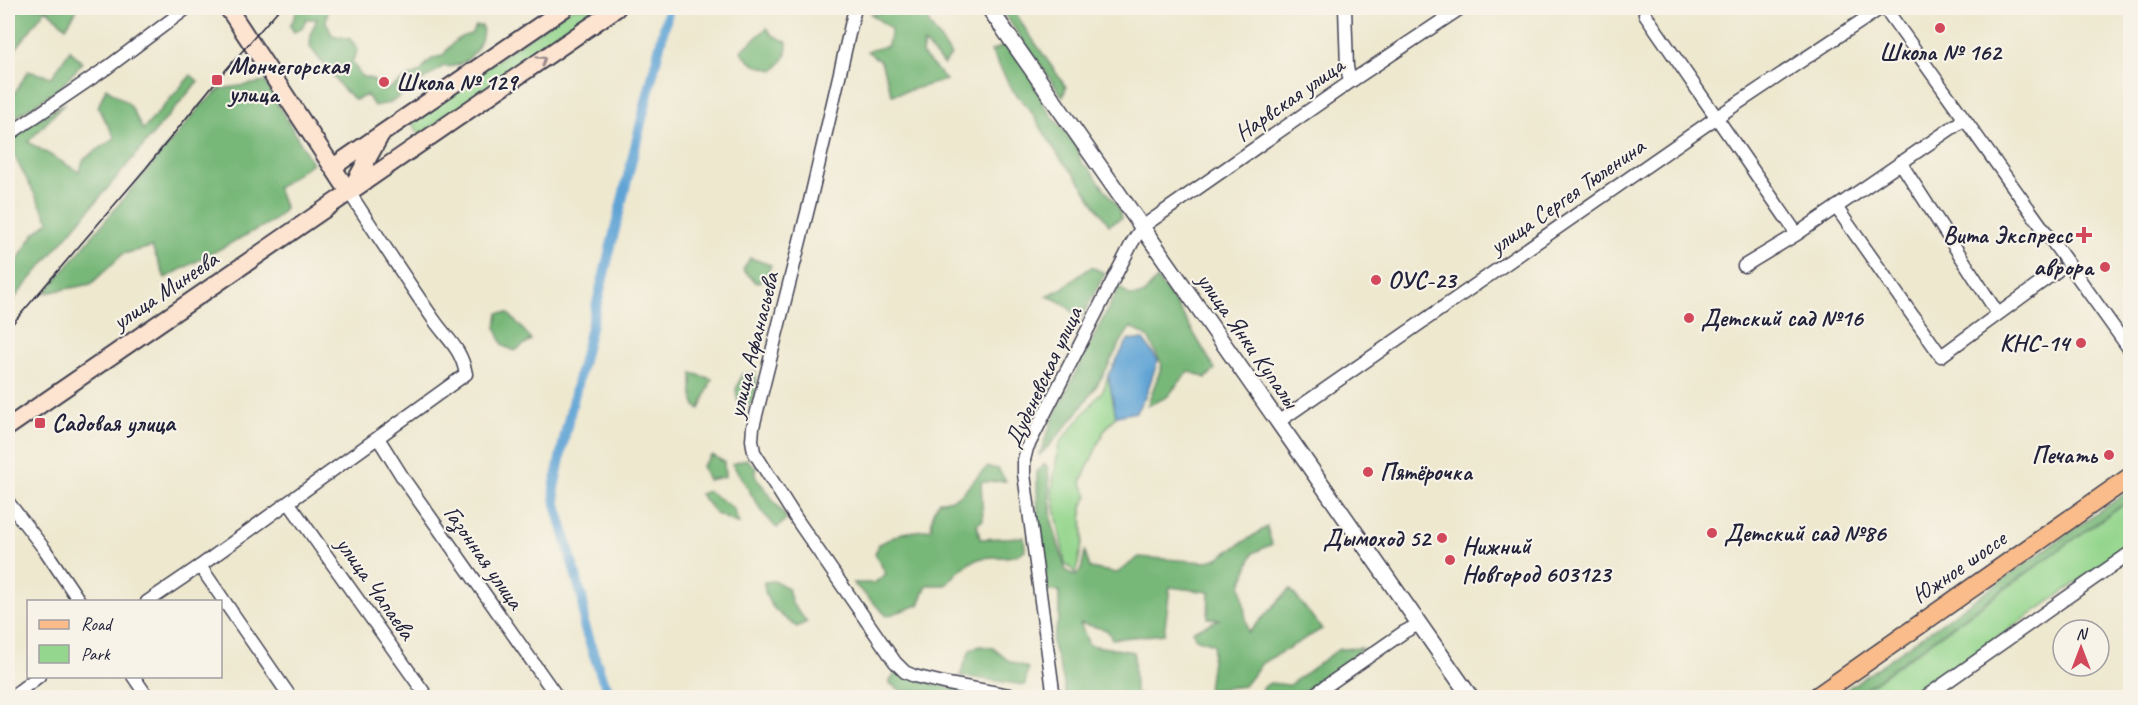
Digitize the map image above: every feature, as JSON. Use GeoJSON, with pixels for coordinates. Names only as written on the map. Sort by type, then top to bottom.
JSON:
{"type":"FeatureCollection","features":[{"type":"Feature","properties":{"kind":"main road"},"geometry":{"type":"LineString","coordinates":[[228,8],[349,192],[376,142]]}},
{"type":"Feature","properties":{"kind":"main road"},"geometry":{"type":"LineString","coordinates":[[333,167],[376,142],[565,8]]}},
{"type":"Feature","properties":{"kind":"main road","name":"улица Минеева"},"geometry":{"type":"LineString","coordinates":[[8,427],[617,8]]}},
{"type":"Feature","properties":{"kind":"main road"},"geometry":{"type":"LineString","coordinates":[[376,142],[373,156],[377,161],[383,164],[396,160]]}},
{"type":"Feature","properties":{"kind":"main road","name":"Южное шоссе"},"geometry":{"type":"LineString","coordinates":[[1815,698],[2130,477]]}},
{"type":"Feature","properties":{"kind":"street"},"geometry":{"type":"LineString","coordinates":[[8,135],[108,67],[187,8]]}},
{"type":"Feature","properties":{"kind":"street","name":"улица Афанасьева"},"geometry":{"type":"LineString","coordinates":[[855,8],[810,201],[753,427],[754,452],[811,541],[895,662],[905,672],[948,684],[1026,698]]}},
{"type":"Feature","properties":{"kind":"street","name":"улица Янки Купалы"},"geometry":{"type":"LineString","coordinates":[[989,8],[1471,698]]}},
{"type":"Feature","properties":{"kind":"street"},"geometry":{"type":"LineString","coordinates":[[1345,8],[1347,68],[1350,82]]}},
{"type":"Feature","properties":{"kind":"street","name":"Нарвская улица"},"geometry":{"type":"LineString","coordinates":[[1142,227],[1350,82],[1461,8]]}},
{"type":"Feature","properties":{"kind":"street"},"geometry":{"type":"LineString","coordinates":[[1883,8],[2130,350]]}},
{"type":"Feature","properties":{"kind":"street","name":"улица Сергея Тюленина"},"geometry":{"type":"LineString","coordinates":[[1278,422],[1717,117],[1883,8]]}},
{"type":"Feature","properties":{"kind":"street"},"geometry":{"type":"LineString","coordinates":[[1645,14],[1797,234]]}},
{"type":"Feature","properties":{"kind":"street"},"geometry":{"type":"LineString","coordinates":[[1744,266],[1797,234],[1959,123],[1963,117]]}},
{"type":"Feature","properties":{"kind":"street"},"geometry":{"type":"LineString","coordinates":[[1900,162],[1998,314]]}},
{"type":"Feature","properties":{"kind":"street"},"geometry":{"type":"LineString","coordinates":[[150,600],[289,503],[466,374],[464,360],[453,343],[435,323],[349,192]]}},
{"type":"Feature","properties":{"kind":"street"},"geometry":{"type":"LineString","coordinates":[[1836,207],[1941,356],[2057,271]]}},
{"type":"Feature","properties":{"kind":"street","name":"Дуденевская улица"},"geometry":{"type":"LineString","coordinates":[[1054,698],[1024,460],[1027,448],[1142,227]]}},
{"type":"Feature","properties":{"kind":"street","name":"Газонная улица"},"geometry":{"type":"LineString","coordinates":[[378,438],[405,481],[558,698]]}},
{"type":"Feature","properties":{"kind":"street"},"geometry":{"type":"LineString","coordinates":[[8,502],[80,600]]}},
{"type":"Feature","properties":{"kind":"street","name":"улица Чапаева"},"geometry":{"type":"LineString","coordinates":[[289,503],[428,698]]}},
{"type":"Feature","properties":{"kind":"street"},"geometry":{"type":"LineString","coordinates":[[1924,698],[2130,553]]}},
{"type":"Feature","properties":{"kind":"street"},"geometry":{"type":"LineString","coordinates":[[200,566],[291,698]]}},
{"type":"Feature","properties":{"kind":"street"},"geometry":{"type":"LineString","coordinates":[[1309,698],[1419,624]]}},
{"type":"Feature","properties":{"kind":"street"},"geometry":{"type":"LineString","coordinates":[[10,698],[36,678]]}},
{"type":"Feature","properties":{"kind":"street"},"geometry":{"type":"LineString","coordinates":[[134,678],[148,698]]}},
{"type":"Feature","properties":{"kind":"green space"},"geometry":{"type":"Polygon","coordinates":[[[8,8],[78,8],[66,27],[46,9],[12,54],[8,50],[8,8]]]}},
{"type":"Feature","properties":{"kind":"green space"},"geometry":{"type":"Polygon","coordinates":[[[297,8],[328,8],[326,22],[332,35],[350,39],[358,49],[352,62],[361,76],[372,79],[383,91],[421,72],[425,65],[443,56],[455,42],[471,34],[476,26],[482,26],[483,32],[479,44],[466,61],[454,66],[444,66],[390,103],[374,106],[367,95],[355,100],[343,89],[310,47],[311,33],[317,19],[306,19],[302,28],[294,32],[290,26],[297,8]]]}},
{"type":"Feature","properties":{"kind":"green space"},"geometry":{"type":"Polygon","coordinates":[[[572,8],[604,8],[421,134],[415,129],[412,120],[572,8]]]}},
{"type":"Feature","properties":{"kind":"green space"},"geometry":{"type":"Polygon","coordinates":[[[910,8],[923,9],[930,25],[951,55],[944,65],[924,43],[922,54],[946,80],[892,95],[881,62],[867,51],[888,46],[891,29],[871,14],[910,8]]]}},
{"type":"Feature","properties":{"kind":"green space"},"geometry":{"type":"Polygon","coordinates":[[[1000,8],[1013,8],[1066,87],[1063,97],[1000,8]]]}},
{"type":"Feature","properties":{"kind":"green space"},"geometry":{"type":"Polygon","coordinates":[[[767,28],[772,35],[787,42],[786,56],[775,70],[755,65],[741,51],[767,28]]]}},
{"type":"Feature","properties":{"kind":"green space"},"geometry":{"type":"Polygon","coordinates":[[[1006,45],[1026,67],[1045,107],[1076,146],[1082,164],[1088,167],[1119,208],[1121,218],[1109,225],[1076,176],[1060,158],[1030,110],[1012,89],[991,51],[1006,45]]]}},
{"type":"Feature","properties":{"kind":"green space"},"geometry":{"type":"Polygon","coordinates":[[[70,50],[82,63],[59,89],[8,122],[8,104],[28,71],[52,77],[70,50]]]}},
{"type":"Feature","properties":{"kind":"green space"},"geometry":{"type":"Polygon","coordinates":[[[191,75],[198,81],[8,306],[8,276],[33,235],[49,221],[12,152],[8,154],[8,137],[65,103],[28,142],[79,172],[84,159],[115,138],[98,107],[106,88],[130,105],[143,130],[191,75]]]}},
{"type":"Feature","properties":{"kind":"green space"},"geometry":{"type":"Polygon","coordinates":[[[265,82],[312,163],[277,188],[285,209],[273,221],[165,278],[152,247],[123,254],[91,284],[45,293],[200,107],[220,89],[265,82]]]}},
{"type":"Feature","properties":{"kind":"green space"},"geometry":{"type":"Polygon","coordinates":[[[750,258],[771,265],[766,278],[757,283],[743,270],[750,258]]]}},
{"type":"Feature","properties":{"kind":"green space"},"geometry":{"type":"Polygon","coordinates":[[[1091,267],[1105,273],[1080,321],[1066,306],[1047,296],[1061,289],[1091,267]]]}},
{"type":"Feature","properties":{"kind":"green space"},"geometry":{"type":"Polygon","coordinates":[[[1157,279],[1177,305],[1215,369],[1206,378],[1189,371],[1167,397],[1147,406],[1162,365],[1148,337],[1131,327],[1089,397],[1039,456],[1054,416],[1119,287],[1130,296],[1143,295],[1157,279]]]}},
{"type":"Feature","properties":{"kind":"green space"},"geometry":{"type":"Polygon","coordinates":[[[498,313],[508,313],[531,340],[515,351],[503,346],[496,329],[498,313]]]}},
{"type":"Feature","properties":{"kind":"green space"},"geometry":{"type":"Polygon","coordinates":[[[755,372],[755,395],[748,406],[738,402],[736,390],[742,374],[755,372]]]}},
{"type":"Feature","properties":{"kind":"green space"},"geometry":{"type":"Polygon","coordinates":[[[692,373],[712,379],[700,409],[695,406],[692,373]]]}},
{"type":"Feature","properties":{"kind":"green space"},"geometry":{"type":"Polygon","coordinates":[[[1108,375],[1116,416],[1104,431],[1081,482],[1088,496],[1082,506],[1083,540],[1076,573],[1065,563],[1052,490],[1059,444],[1104,389],[1108,375]]]}},
{"type":"Feature","properties":{"kind":"green space"},"geometry":{"type":"Polygon","coordinates":[[[712,455],[724,462],[725,477],[708,480],[702,466],[712,455]]]}},
{"type":"Feature","properties":{"kind":"green space"},"geometry":{"type":"Polygon","coordinates":[[[746,459],[756,468],[756,477],[787,519],[777,528],[764,515],[732,464],[746,459]]]}},
{"type":"Feature","properties":{"kind":"green space"},"geometry":{"type":"Polygon","coordinates":[[[1045,464],[1048,468],[1052,522],[1066,571],[1076,576],[1081,570],[1085,552],[1090,568],[1117,573],[1139,557],[1205,562],[1218,558],[1267,527],[1272,544],[1253,553],[1241,585],[1248,633],[1290,589],[1322,629],[1262,663],[1244,686],[1208,690],[1214,644],[1195,638],[1193,631],[1220,619],[1208,618],[1209,592],[1170,587],[1164,634],[1112,639],[1107,630],[1080,623],[1089,645],[1134,652],[1135,693],[1152,697],[1066,696],[1052,642],[1059,618],[1059,591],[1043,591],[1046,560],[1038,539],[1037,472],[1045,464]]]}},
{"type":"Feature","properties":{"kind":"green space"},"geometry":{"type":"Polygon","coordinates":[[[988,467],[998,469],[1006,481],[981,482],[983,520],[977,524],[980,539],[1024,537],[1025,550],[1014,556],[986,558],[969,563],[946,585],[927,585],[919,605],[887,616],[853,583],[874,583],[886,574],[875,554],[879,544],[902,533],[931,529],[933,512],[939,501],[955,498],[961,494],[988,467]]]}},
{"type":"Feature","properties":{"kind":"green space"},"geometry":{"type":"Polygon","coordinates":[[[2130,490],[2130,499],[1853,697],[1836,697],[2130,490]]]}},
{"type":"Feature","properties":{"kind":"green space"},"geometry":{"type":"Polygon","coordinates":[[[708,491],[733,508],[739,524],[716,514],[700,494],[708,491]]]}},
{"type":"Feature","properties":{"kind":"green space"},"geometry":{"type":"Polygon","coordinates":[[[2130,499],[2130,545],[1913,697],[1853,698],[2130,499]]]}},
{"type":"Feature","properties":{"kind":"green space"},"geometry":{"type":"Polygon","coordinates":[[[775,581],[788,588],[792,604],[807,622],[797,627],[774,609],[767,597],[764,582],[775,581]]]}},
{"type":"Feature","properties":{"kind":"green space"},"geometry":{"type":"Polygon","coordinates":[[[980,646],[993,648],[1009,661],[1028,668],[1025,685],[960,676],[970,650],[980,646]]]}},
{"type":"Feature","properties":{"kind":"green space"},"geometry":{"type":"Polygon","coordinates":[[[1362,648],[1329,680],[1288,697],[1264,697],[1262,688],[1270,683],[1289,685],[1339,649],[1362,648]]]}},
{"type":"Feature","properties":{"kind":"green space"},"geometry":{"type":"Polygon","coordinates":[[[896,672],[922,681],[994,697],[944,697],[930,691],[902,691],[889,683],[896,672]]]}},
{"type":"Feature","properties":{"kind":"water"},"geometry":{"type":"Polygon","coordinates":[[[1128,340],[1143,340],[1158,360],[1146,395],[1136,412],[1116,416],[1108,375],[1128,340]]]}},
{"type":"Feature","properties":{"kind":"waterway"},"geometry":{"type":"LineString","coordinates":[[613,698],[602,678],[584,626],[583,601],[556,504],[554,488],[565,434],[669,8]]}},
{"type":"Feature","properties":{"kind":"tram line"},"geometry":{"type":"LineString","coordinates":[[8,329],[280,8]]}},
{"type":"Feature","properties":{"kind":"place","name":"Школа № 162"},"geometry":{"type":"Point","coordinates":[1940,28]}},
{"type":"Feature","properties":{"kind":"place","name":"Мончегорская улица"},"geometry":{"type":"Point","coordinates":[217,80]}},
{"type":"Feature","properties":{"kind":"place","name":"Школа № 129"},"geometry":{"type":"Point","coordinates":[384,82]}},
{"type":"Feature","properties":{"kind":"place","name":"Вита Экспресс"},"geometry":{"type":"Point","coordinates":[2084,235]}},
{"type":"Feature","properties":{"kind":"place","name":"аврора"},"geometry":{"type":"Point","coordinates":[2105,267]}},
{"type":"Feature","properties":{"kind":"place","name":"ОУС-23"},"geometry":{"type":"Point","coordinates":[1376,280]}},
{"type":"Feature","properties":{"kind":"place","name":"Детский сад №16"},"geometry":{"type":"Point","coordinates":[1689,318]}},
{"type":"Feature","properties":{"kind":"place","name":"КНС-14"},"geometry":{"type":"Point","coordinates":[2081,343]}},
{"type":"Feature","properties":{"kind":"place","name":"Садовая улица"},"geometry":{"type":"Point","coordinates":[40,423]}},
{"type":"Feature","properties":{"kind":"place","name":"Печать"},"geometry":{"type":"Point","coordinates":[2109,455]}},
{"type":"Feature","properties":{"kind":"place","name":"Пятёрочка"},"geometry":{"type":"Point","coordinates":[1368,472]}},
{"type":"Feature","properties":{"kind":"place","name":"Детский сад №86"},"geometry":{"type":"Point","coordinates":[1712,533]}},
{"type":"Feature","properties":{"kind":"place","name":"Дымоход 52"},"geometry":{"type":"Point","coordinates":[1442,538]}},
{"type":"Feature","properties":{"kind":"place","name":"Нижний Новгород 603123"},"geometry":{"type":"Point","coordinates":[1450,560]}}]}
